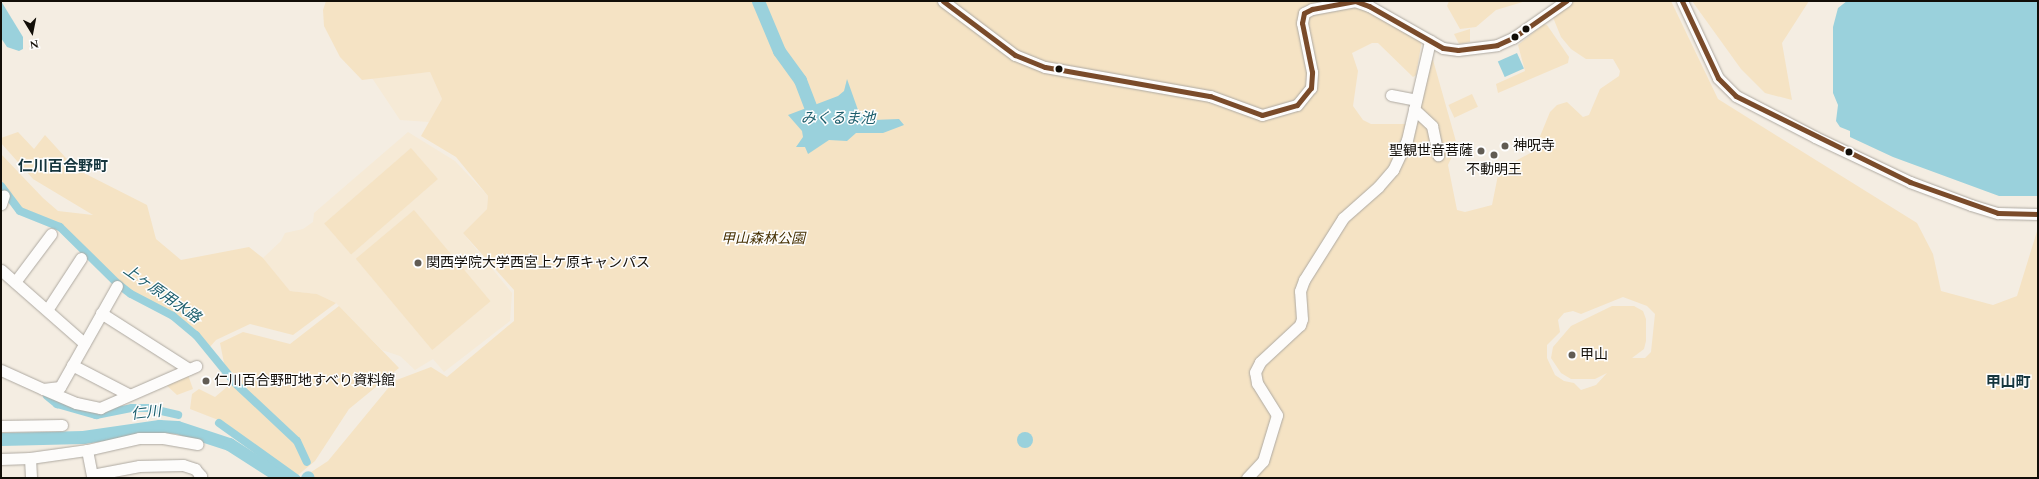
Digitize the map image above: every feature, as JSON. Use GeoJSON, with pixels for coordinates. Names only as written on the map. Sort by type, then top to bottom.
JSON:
{"type":"FeatureCollection","features":[{"type":"Feature","properties":{"kind":"street"},"geometry":{"type":"LineString","coordinates":[[943,1],[1014,55],[1045,67],[1210,96],[1262,115],[1297,105],[1307,96],[1311,88],[1312,72],[1302,23],[1304,13],[1312,9],[1355,1],[1371,3],[1430,41],[1443,48],[1458,50],[1497,45],[1513,38],[1566,1]]}},
{"type":"Feature","properties":{"kind":"street"},"geometry":{"type":"LineString","coordinates":[[1682,1],[1718,78],[1736,96],[1815,137],[1910,182],[1971,205],[1998,213],[2038,214]]}},
{"type":"Feature","properties":{"kind":"street"},"geometry":{"type":"LineString","coordinates":[[1247,478],[1263,461],[1277,415],[1257,383],[1255,372],[1260,362],[1300,325],[1302,319],[1300,291],[1304,280],[1343,218],[1378,187],[1393,170],[1407,140],[1430,41]]}},
{"type":"Feature","properties":{"kind":"street"},"geometry":{"type":"LineString","coordinates":[[1391,95],[1415,104],[1432,126],[1438,155]]}},
{"type":"Feature","properties":{"kind":"street"},"geometry":{"type":"LineString","coordinates":[[15,282],[51,234]]}},
{"type":"Feature","properties":{"kind":"street"},"geometry":{"type":"LineString","coordinates":[[47,310],[81,258]]}},
{"type":"Feature","properties":{"kind":"street"},"geometry":{"type":"LineString","coordinates":[[1,270],[84,343]]}},
{"type":"Feature","properties":{"kind":"street"},"geometry":{"type":"LineString","coordinates":[[43,389],[60,387],[117,286]]}},
{"type":"Feature","properties":{"kind":"street"},"geometry":{"type":"LineString","coordinates":[[1,370],[76,403],[100,408],[128,394],[192,368],[101,313]]}},
{"type":"Feature","properties":{"kind":"street"},"geometry":{"type":"LineString","coordinates":[[72,365],[128,394]]}},
{"type":"Feature","properties":{"kind":"street"},"geometry":{"type":"LineString","coordinates":[[1,426],[62,425]]}},
{"type":"Feature","properties":{"kind":"street"},"geometry":{"type":"LineString","coordinates":[[1,459],[30,458],[87,450],[139,438],[163,438],[198,444]]}},
{"type":"Feature","properties":{"kind":"street"},"geometry":{"type":"LineString","coordinates":[[87,450],[92,475],[139,466],[182,465],[195,469],[201,476],[199,478]]}},
{"type":"Feature","properties":{"kind":"street"},"geometry":{"type":"LineString","coordinates":[[30,458],[31,478]]}},
{"type":"Feature","properties":{"kind":"shaded area"},"geometry":{"type":"Polygon","coordinates":[[[430,72],[442,99],[429,122],[400,120],[372,78],[430,72]]]}},
{"type":"Feature","properties":{"kind":"shaded area","name":"関西学院大学西宮上ケ原キャンパス"},"geometry":{"type":"Polygon","coordinates":[[[408,132],[455,161],[488,196],[487,209],[463,233],[512,293],[510,321],[444,372],[433,359],[415,370],[400,356],[382,350],[336,303],[317,294],[290,291],[263,258],[281,241],[285,233],[303,229],[313,222],[314,213],[408,132]]]}},
{"type":"Feature","properties":{"kind":"green space","name":"甲山森林公園"},"geometry":{"type":"Polygon","coordinates":[[[326,1],[1333,1],[1333,12],[1355,6],[1363,8],[1422,40],[1416,75],[1413,77],[1378,43],[1372,43],[1352,53],[1358,71],[1353,106],[1363,120],[1371,124],[1410,124],[1431,59],[1433,60],[1457,145],[1448,165],[1457,210],[1465,212],[1492,205],[1499,170],[1534,151],[1550,112],[1557,105],[1567,102],[1583,117],[1589,115],[1600,89],[1619,76],[1620,71],[1613,59],[1586,59],[1571,49],[1561,37],[1552,15],[1573,1],[1671,1],[1718,99],[1917,223],[1933,254],[1941,291],[1993,305],[2017,296],[2038,228],[2038,478],[302,478],[328,461],[394,381],[431,367],[447,377],[514,321],[514,290],[463,233],[487,209],[488,196],[456,157],[421,136],[442,99],[430,72],[362,80],[340,57],[324,26],[323,10],[326,1]],[[1623,297],[1581,314],[1573,311],[1564,313],[1558,320],[1560,332],[1547,345],[1547,358],[1555,375],[1564,381],[1574,383],[1581,390],[1596,385],[1607,373],[1595,379],[1571,379],[1561,373],[1551,358],[1553,347],[1571,326],[1612,306],[1634,306],[1643,311],[1646,319],[1646,341],[1644,349],[1632,358],[1645,358],[1651,352],[1655,314],[1647,306],[1623,297]]]}},
{"type":"Feature","properties":{"kind":"green space"},"geometry":{"type":"Polygon","coordinates":[[[1449,1],[1526,1],[1496,10],[1476,27],[1460,29],[1447,6],[1449,1]]]}},
{"type":"Feature","properties":{"kind":"green space"},"geometry":{"type":"Polygon","coordinates":[[[1692,1],[1809,1],[1782,43],[1792,100],[1765,93],[1741,69],[1692,1]]]}},
{"type":"Feature","properties":{"kind":"green space"},"geometry":{"type":"Polygon","coordinates":[[[1544,24],[1547,25],[1569,57],[1568,63],[1498,93],[1496,84],[1525,71],[1518,45],[1544,24]]]}},
{"type":"Feature","properties":{"kind":"green space"},"geometry":{"type":"Polygon","coordinates":[[[1470,29],[1470,42],[1459,44],[1454,34],[1470,29]]]}},
{"type":"Feature","properties":{"kind":"green space"},"geometry":{"type":"Polygon","coordinates":[[[1472,94],[1478,107],[1454,118],[1448,105],[1472,94]]]}},
{"type":"Feature","properties":{"kind":"green space"},"geometry":{"type":"Polygon","coordinates":[[[18,132],[34,149],[45,135],[76,169],[147,205],[156,239],[181,260],[249,247],[263,258],[290,291],[317,294],[336,303],[293,335],[250,324],[216,340],[208,349],[175,319],[131,294],[54,222],[24,213],[1,180],[1,154],[43,198],[58,211],[93,215],[33,179],[1,143],[1,138],[18,132]]]}},
{"type":"Feature","properties":{"kind":"green space"},"geometry":{"type":"Polygon","coordinates":[[[411,148],[438,179],[351,254],[324,223],[411,148]]]}},
{"type":"Feature","properties":{"kind":"green space"},"geometry":{"type":"Polygon","coordinates":[[[414,210],[490,301],[432,350],[356,259],[414,210]]]}},
{"type":"Feature","properties":{"kind":"green space"},"geometry":{"type":"Polygon","coordinates":[[[339,306],[399,368],[349,409],[315,461],[298,475],[246,440],[226,423],[190,409],[192,394],[199,389],[215,397],[234,381],[224,363],[220,343],[243,332],[290,344],[339,306]]]}},
{"type":"Feature","properties":{"kind":"green space"},"geometry":{"type":"Polygon","coordinates":[[[187,372],[193,389],[177,395],[163,382],[187,372]]]}},
{"type":"Feature","properties":{"kind":"water"},"geometry":{"type":"Polygon","coordinates":[[[1,1],[23,37],[23,49],[19,51],[7,47],[1,38],[1,1]]]}},
{"type":"Feature","properties":{"kind":"water"},"geometry":{"type":"Polygon","coordinates":[[[1847,1],[2038,1],[2038,196],[1999,196],[1893,157],[1850,137],[1850,131],[1840,127],[1836,121],[1838,105],[1833,93],[1833,27],[1838,8],[1847,1]]]}},
{"type":"Feature","properties":{"kind":"water"},"geometry":{"type":"Polygon","coordinates":[[[1517,53],[1524,69],[1505,77],[1498,62],[1517,53]]]}},
{"type":"Feature","properties":{"kind":"water","name":"みくるま池"},"geometry":{"type":"Polygon","coordinates":[[[847,79],[858,110],[865,116],[873,120],[899,119],[904,125],[883,133],[856,133],[847,141],[829,140],[808,154],[805,147],[796,147],[803,137],[802,131],[788,115],[838,96],[844,91],[847,79]]]}},
{"type":"Feature","properties":{"kind":"water"},"geometry":{"type":"Polygon","coordinates":[[[1022,432],[1028,432],[1033,437],[1031,446],[1028,448],[1022,448],[1017,443],[1017,437],[1022,432]]]}},
{"type":"Feature","properties":{"kind":"waterway"},"geometry":{"type":"LineString","coordinates":[[758,1],[779,51],[800,80],[810,106]]}},
{"type":"Feature","properties":{"kind":"waterway","name":"上ヶ原用水路"},"geometry":{"type":"LineString","coordinates":[[1,186],[20,211],[60,227],[118,284],[131,294],[173,316],[196,335],[236,384],[297,441],[307,462]]}},
{"type":"Feature","properties":{"kind":"waterway"},"geometry":{"type":"LineString","coordinates":[[47,396],[57,404],[96,415],[132,408],[148,408],[178,415]]}},
{"type":"Feature","properties":{"kind":"waterway"},"geometry":{"type":"LineString","coordinates":[[219,423],[296,478]]}},
{"type":"Feature","properties":{"kind":"waterway","name":"仁川"},"geometry":{"type":"LineString","coordinates":[[1,439],[83,437],[159,426],[177,427],[229,444],[282,478]]}},
{"type":"Feature","properties":{"kind":"transit line"},"geometry":{"type":"LineString","coordinates":[[943,1],[1015,55],[1045,67],[1210,96],[1262,115],[1297,105],[1311,88],[1312,72],[1302,23],[1304,13],[1312,9],[1355,1]]}},
{"type":"Feature","properties":{"kind":"transit line"},"geometry":{"type":"LineString","coordinates":[[1355,1],[1369,6],[1443,48],[1458,50],[1497,45],[1513,38],[1566,1]]}},
{"type":"Feature","properties":{"kind":"transit line"},"geometry":{"type":"LineString","coordinates":[[1682,1],[1718,78],[1736,96],[1910,182],[1998,213],[2038,214]]}},
{"type":"Feature","properties":{"kind":"place","name":"神呪寺"},"geometry":{"type":"Point","coordinates":[1505,146]}},
{"type":"Feature","properties":{"kind":"place","name":"聖観世音菩薩"},"geometry":{"type":"Point","coordinates":[1481,151]}},
{"type":"Feature","properties":{"kind":"place","name":"不動明王"},"geometry":{"type":"Point","coordinates":[1494,155]}},
{"type":"Feature","properties":{"kind":"place","name":"関西学院大学西宮上ケ原キャンパス"},"geometry":{"type":"Point","coordinates":[418,263]}},
{"type":"Feature","properties":{"kind":"place","name":"甲山"},"geometry":{"type":"Point","coordinates":[1572,355]}},
{"type":"Feature","properties":{"kind":"place","name":"仁川百合野町地すべり資料館"},"geometry":{"type":"Point","coordinates":[206,381]}},
{"type":"Feature","properties":{"kind":"district","name":"仁川百合野町"},"geometry":{"type":"Point","coordinates":[63,167]}},
{"type":"Feature","properties":{"kind":"district","name":"甲山町"},"geometry":{"type":"Point","coordinates":[2008,383]}}]}
